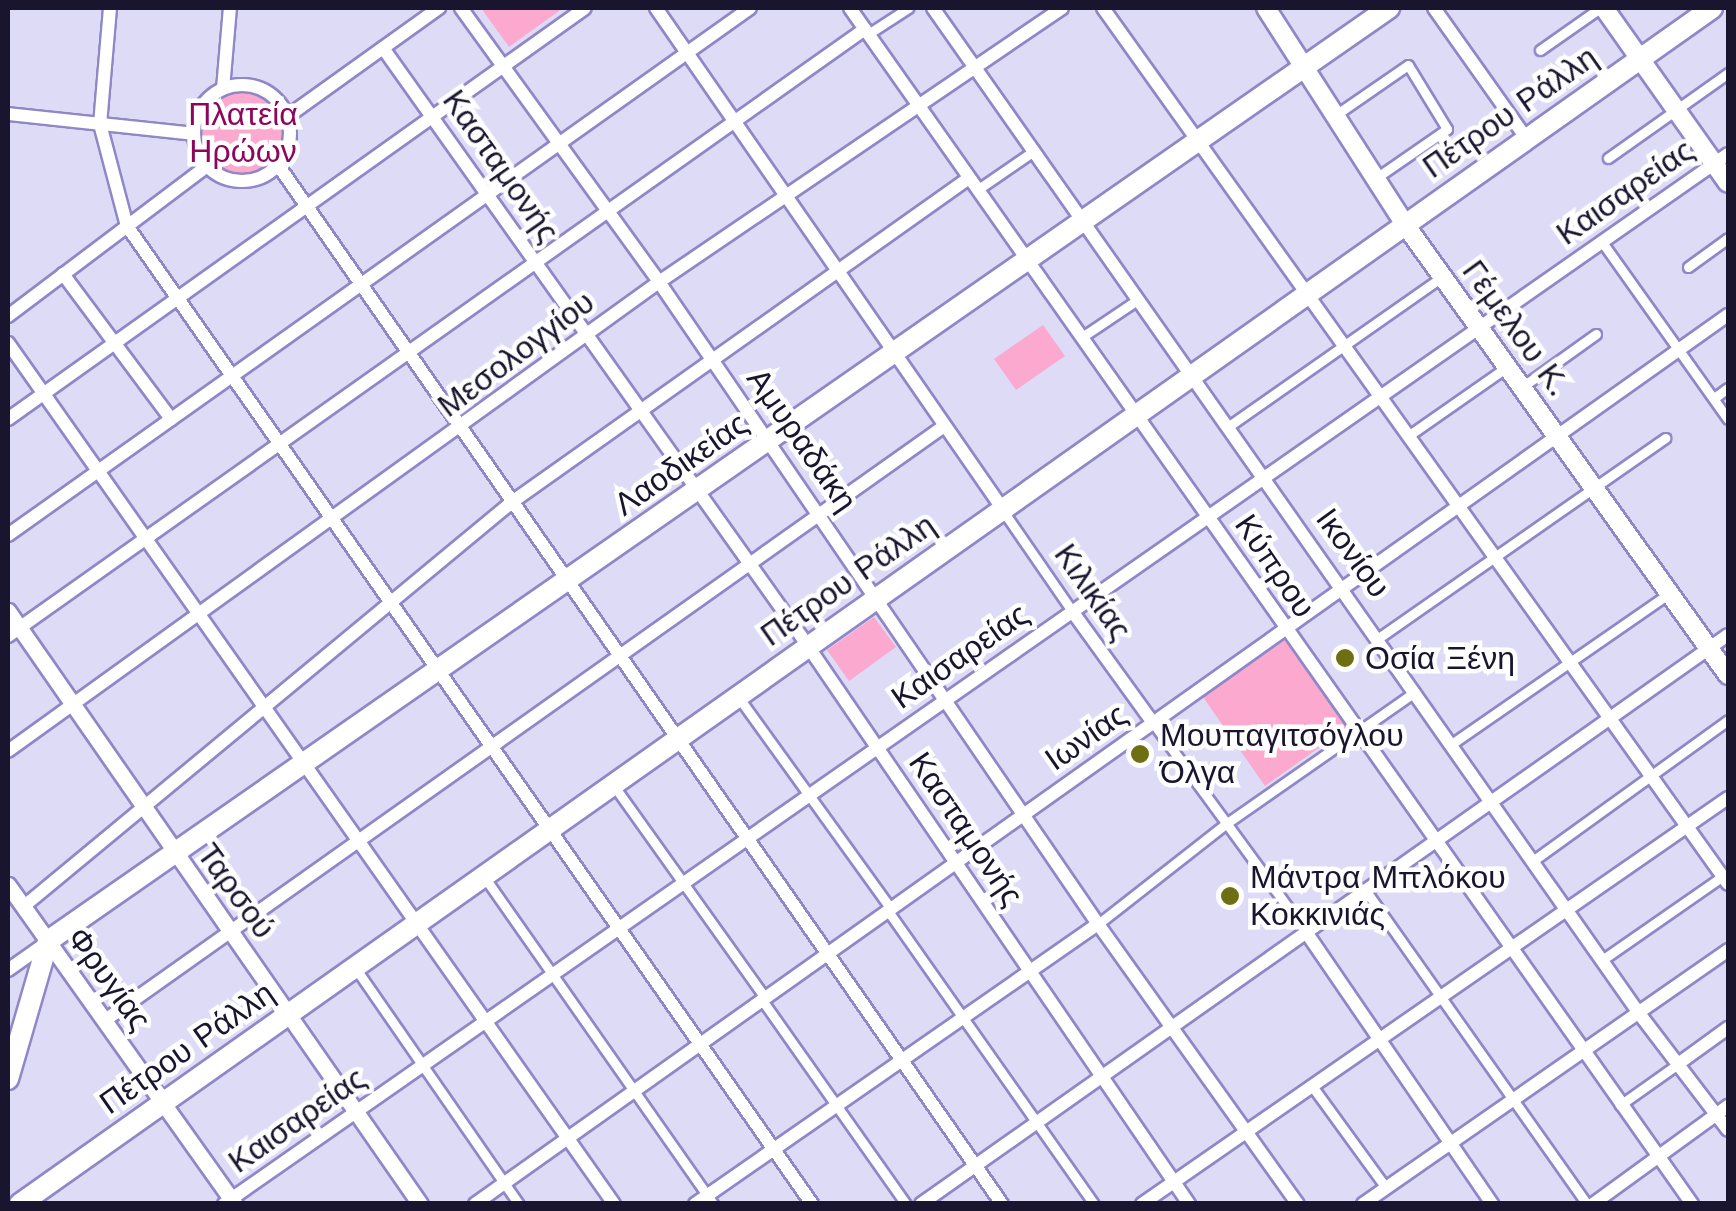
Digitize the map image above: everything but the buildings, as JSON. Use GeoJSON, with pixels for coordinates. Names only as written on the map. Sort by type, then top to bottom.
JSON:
{"type":"FeatureCollection","features":[{"type":"Feature","properties":{"kind":"main road","name":"Γέμελου Κ."},"geometry":{"type":"LineString","coordinates":[[1268,8],[1404,223],[1728,675]]}},
{"type":"Feature","properties":{"kind":"main road","name":"Λαοδικείας"},"geometry":{"type":"LineString","coordinates":[[48,941],[1389,8]]}},
{"type":"Feature","properties":{"kind":"main road"},"geometry":{"type":"LineString","coordinates":[[1602,8],[1676,110],[1721,159],[1728,184]]}},
{"type":"Feature","properties":{"kind":"main road","name":"Πέτρου Ράλλη"},"geometry":{"type":"LineString","coordinates":[[26,1200],[1712,8]]}},
{"type":"Feature","properties":{"kind":"main road"},"geometry":{"type":"LineString","coordinates":[[8,1079],[48,941]]}},
{"type":"Feature","properties":{"kind":"main road"},"geometry":{"type":"LineString","coordinates":[[8,1196],[26,1200]]}},
{"type":"Feature","properties":{"kind":"street"},"geometry":{"type":"LineString","coordinates":[[110,8],[100,124],[127,226],[812,1204]]}},
{"type":"Feature","properties":{"kind":"street"},"geometry":{"type":"LineString","coordinates":[[222,88],[230,8]]}},
{"type":"Feature","properties":{"kind":"street"},"geometry":{"type":"LineString","coordinates":[[288,116],[438,8]]}},
{"type":"Feature","properties":{"kind":"street","name":"Αμυραδάκη"},"geometry":{"type":"LineString","coordinates":[[461,8],[659,282],[1027,812],[1098,924],[1298,1204]]}},
{"type":"Feature","properties":{"kind":"street"},"geometry":{"type":"LineString","coordinates":[[8,419],[584,8]]}},
{"type":"Feature","properties":{"kind":"street","name":"Κιλικίας"},"geometry":{"type":"LineString","coordinates":[[656,8],[783,198],[1072,611],[1306,932],[1492,1204]]}},
{"type":"Feature","properties":{"kind":"street"},"geometry":{"type":"LineString","coordinates":[[8,534],[750,8]]}},
{"type":"Feature","properties":{"kind":"street","name":"Κύπρου"},"geometry":{"type":"LineString","coordinates":[[850,8],[1692,1204]]}},
{"type":"Feature","properties":{"kind":"street"},"geometry":{"type":"LineString","coordinates":[[14,632],[733,122],[867,31],[908,8]]}},
{"type":"Feature","properties":{"kind":"street","name":"Ικονίου"},"geometry":{"type":"LineString","coordinates":[[934,8],[1345,587],[1638,1012],[1678,1064],[1723,1110],[1728,1130]]}},
{"type":"Feature","properties":{"kind":"street","name":"Μεσολογγίου"},"geometry":{"type":"LineString","coordinates":[[8,751],[462,430],[659,282],[1062,8]]}},
{"type":"Feature","properties":{"kind":"street"},"geometry":{"type":"LineString","coordinates":[[1102,8],[1202,139],[1380,397],[1726,880],[1602,960]]}},
{"type":"Feature","properties":{"kind":"street"},"geometry":{"type":"LineString","coordinates":[[1434,8],[1526,138]]}},
{"type":"Feature","properties":{"kind":"street"},"geometry":{"type":"LineString","coordinates":[[1540,50],[1602,8]]}},
{"type":"Feature","properties":{"kind":"street","name":"Κασταμονής"},"geometry":{"type":"LineString","coordinates":[[383,48],[808,646],[1189,1204]]}},
{"type":"Feature","properties":{"kind":"street"},"geometry":{"type":"LineString","coordinates":[[1337,114],[1408,65],[1446,129],[1376,178]]}},
{"type":"Feature","properties":{"kind":"street"},"geometry":{"type":"LineString","coordinates":[[1608,158],[1728,73]]}},
{"type":"Feature","properties":{"kind":"street"},"geometry":{"type":"LineString","coordinates":[[254,86],[280,102],[288,116],[290,142],[278,166],[248,181],[226,178],[207,166],[194,134],[201,107],[222,88],[254,86]]}},
{"type":"Feature","properties":{"kind":"street"},"geometry":{"type":"LineString","coordinates":[[8,114],[194,134]]}},
{"type":"Feature","properties":{"kind":"street"},"geometry":{"type":"LineString","coordinates":[[23,907],[512,502],[837,272],[973,184],[1035,150]]}},
{"type":"Feature","properties":{"kind":"street","name":"Καισαρείας"},"geometry":{"type":"LineString","coordinates":[[230,1202],[1721,159]]}},
{"type":"Feature","properties":{"kind":"street"},"geometry":{"type":"LineString","coordinates":[[8,316],[207,166]]}},
{"type":"Feature","properties":{"kind":"street"},"geometry":{"type":"LineString","coordinates":[[278,166],[1002,1204]]}},
{"type":"Feature","properties":{"kind":"street"},"geometry":{"type":"LineString","coordinates":[[1688,267],[1728,238]]}},
{"type":"Feature","properties":{"kind":"street"},"geometry":{"type":"LineString","coordinates":[[1602,242],[1728,419]]}},
{"type":"Feature","properties":{"kind":"street"},"geometry":{"type":"LineString","coordinates":[[63,274],[171,418]]}},
{"type":"Feature","properties":{"kind":"street"},"geometry":{"type":"LineString","coordinates":[[1229,426],[1442,277]]}},
{"type":"Feature","properties":{"kind":"street"},"geometry":{"type":"LineString","coordinates":[[1082,337],[1138,300]]}},
{"type":"Feature","properties":{"kind":"street","name":"Ιωνίας"},"geometry":{"type":"LineString","coordinates":[[475,1204],[1728,315]]}},
{"type":"Feature","properties":{"kind":"street"},"geometry":{"type":"LineString","coordinates":[[1522,387],[1596,334]]}},
{"type":"Feature","properties":{"kind":"street"},"geometry":{"type":"LineString","coordinates":[[8,342],[614,1204]]}},
{"type":"Feature","properties":{"kind":"street"},"geometry":{"type":"LineString","coordinates":[[1408,436],[1507,367]]}},
{"type":"Feature","properties":{"kind":"street"},"geometry":{"type":"LineString","coordinates":[[1714,398],[1728,388]]}},
{"type":"Feature","properties":{"kind":"street"},"geometry":{"type":"LineString","coordinates":[[104,1021],[944,428]]}},
{"type":"Feature","properties":{"kind":"street"},"geometry":{"type":"LineString","coordinates":[[1380,637],[1664,438]]}},
{"type":"Feature","properties":{"kind":"street"},"geometry":{"type":"LineString","coordinates":[[1453,743],[1670,593]]}},
{"type":"Feature","properties":{"kind":"street","name":"Ταρσού"},"geometry":{"type":"LineString","coordinates":[[8,611],[14,632],[72,705],[290,1012],[420,1204]]}},
{"type":"Feature","properties":{"kind":"street"},"geometry":{"type":"LineString","coordinates":[[921,1204],[1728,635]]}},
{"type":"Feature","properties":{"kind":"street"},"geometry":{"type":"LineString","coordinates":[[694,1204],[710,1199],[773,1149],[1098,924],[1227,823],[1417,690]]}},
{"type":"Feature","properties":{"kind":"street"},"geometry":{"type":"LineString","coordinates":[[738,695],[1094,1204]]}},
{"type":"Feature","properties":{"kind":"street"},"geometry":{"type":"LineString","coordinates":[[1534,860],[1728,720]]}},
{"type":"Feature","properties":{"kind":"street"},"geometry":{"type":"LineString","coordinates":[[612,784],[906,1204]]}},
{"type":"Feature","properties":{"kind":"street"},"geometry":{"type":"LineString","coordinates":[[1142,1204],[1728,798]]}},
{"type":"Feature","properties":{"kind":"street"},"geometry":{"type":"LineString","coordinates":[[484,876],[710,1199]]}},
{"type":"Feature","properties":{"kind":"street","name":"Φρυγίας"},"geometry":{"type":"LineString","coordinates":[[8,885],[164,1102],[230,1202]]}},
{"type":"Feature","properties":{"kind":"street"},"geometry":{"type":"LineString","coordinates":[[1366,890],[1590,1204],[1723,1110]]}},
{"type":"Feature","properties":{"kind":"street","name":"Λαοδικείας"},"geometry":{"type":"LineString","coordinates":[[8,970],[48,941]]}},
{"type":"Feature","properties":{"kind":"street"},"geometry":{"type":"LineString","coordinates":[[1363,1204],[1728,950]]}},
{"type":"Feature","properties":{"kind":"street"},"geometry":{"type":"LineString","coordinates":[[355,966],[519,1204]]}},
{"type":"Feature","properties":{"kind":"street"},"geometry":{"type":"LineString","coordinates":[[1620,1104],[1728,1028]]}},
{"type":"Feature","properties":{"kind":"street"},"geometry":{"type":"LineString","coordinates":[[1312,1086],[1386,1188]]}},
{"type":"Feature","properties":{"kind":"green space"},"geometry":{"type":"Polygon","coordinates":[[[481,8],[563,8],[509,47],[481,8]]]}},
{"type":"Feature","properties":{"kind":"green space","name":"Πλατεία Ηρώων"},"geometry":{"type":"Polygon","coordinates":[[[242,91],[258,94],[272,103],[281,117],[281,149],[272,163],[258,172],[242,175],[226,172],[212,163],[203,149],[200,133],[203,117],[212,103],[226,94],[242,91]]]}},
{"type":"Feature","properties":{"kind":"green space"},"geometry":{"type":"Polygon","coordinates":[[[1043,325],[1065,356],[1016,390],[994,359],[1043,325]]]}},
{"type":"Feature","properties":{"kind":"green space"},"geometry":{"type":"Polygon","coordinates":[[[874,617],[896,647],[849,681],[827,650],[874,617]]]}},
{"type":"Feature","properties":{"kind":"green space"},"geometry":{"type":"Polygon","coordinates":[[[1285,640],[1347,728],[1265,786],[1203,697],[1285,640]]]}},
{"type":"Feature","properties":{"kind":"place","name":"Οσία Ξένη"},"geometry":{"type":"Point","coordinates":[1345,658]}},
{"type":"Feature","properties":{"kind":"place","name":"Μουπαγιτσόγλου Όλγα"},"geometry":{"type":"Point","coordinates":[1140,754]}},
{"type":"Feature","properties":{"kind":"place","name":"Μάντρα Μπλόκου Κοκκινιάς"},"geometry":{"type":"Point","coordinates":[1230,896]}}]}
